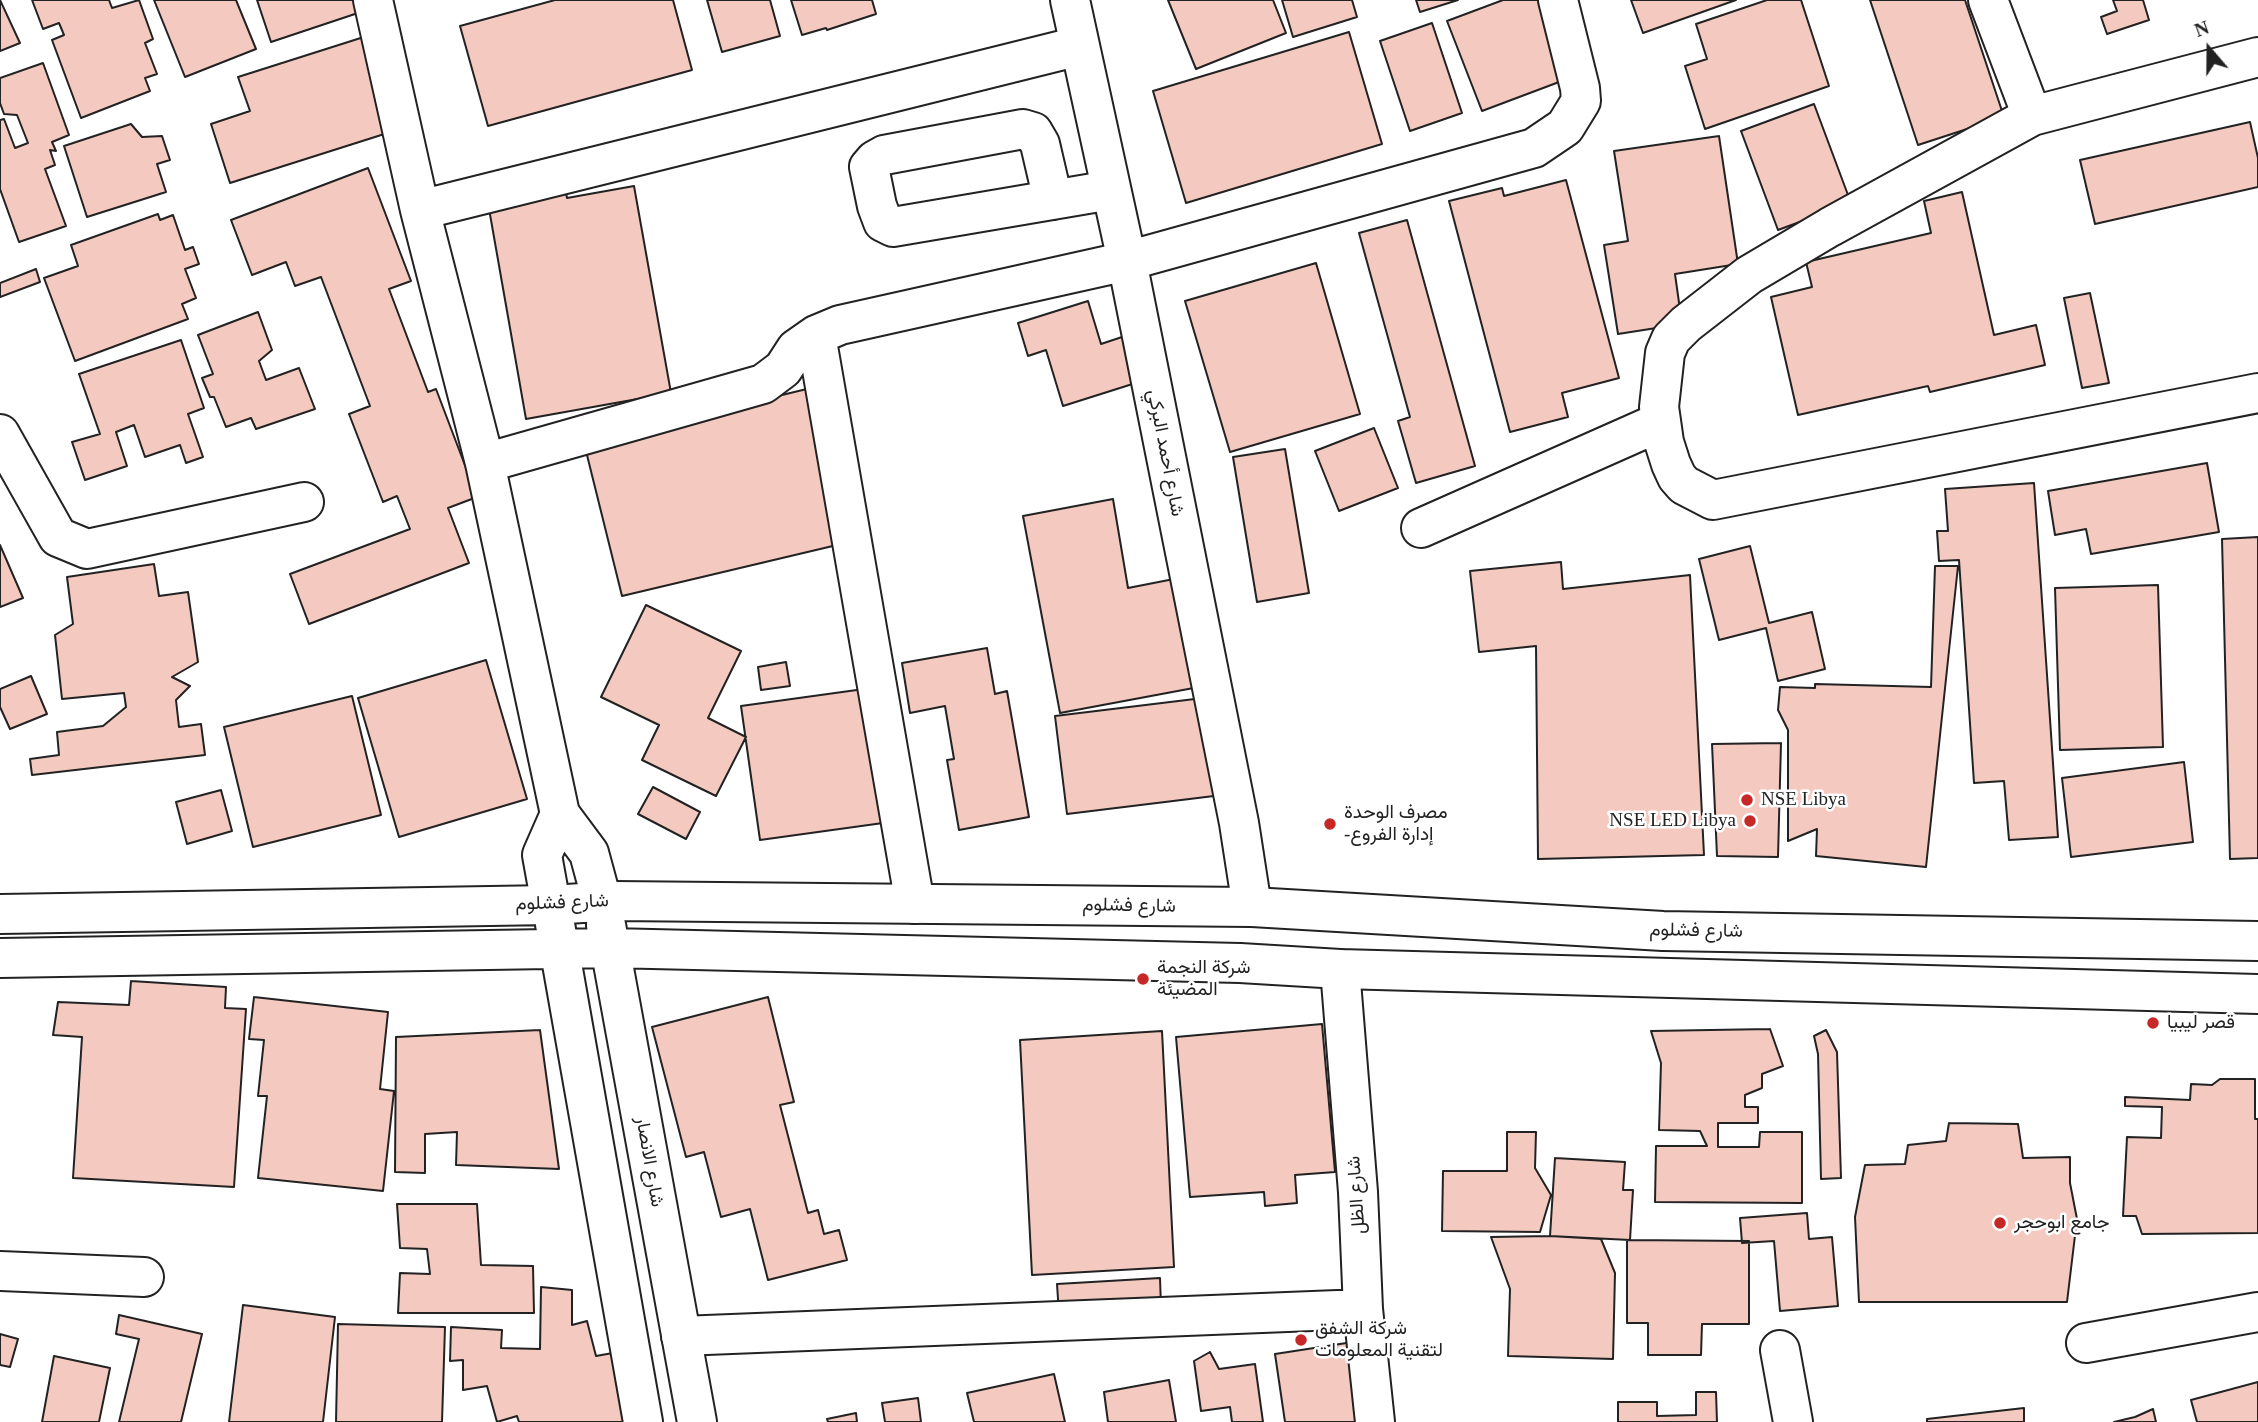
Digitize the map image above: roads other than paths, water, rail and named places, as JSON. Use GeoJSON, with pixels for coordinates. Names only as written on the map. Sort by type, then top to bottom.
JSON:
{"type":"FeatureCollection","features":[{"type":"Feature","properties":{"kind":"street"},"geometry":{"type":"LineString","coordinates":[[373,0],[420,210],[485,463],[560,814],[542,855],[643,1422]]}},
{"type":"Feature","properties":{"kind":"street","name":"شارع أحمد البركي"},"geometry":{"type":"LineString","coordinates":[[1070,0],[1127,261],[1236,810],[1252,907]]}},
{"type":"Feature","properties":{"kind":"street"},"geometry":{"type":"LineString","coordinates":[[485,463],[763,384],[783,369],[796,349],[816,335],[839,325],[1127,261],[1534,148],[1565,127],[1581,100],[1558,0]]}},
{"type":"Feature","properties":{"kind":"street"},"geometry":{"type":"LineString","coordinates":[[1988,0],[2032,116]]}},
{"type":"Feature","properties":{"kind":"street"},"geometry":{"type":"LineString","coordinates":[[420,210],[1079,46]]}},
{"type":"Feature","properties":{"kind":"street"},"geometry":{"type":"LineString","coordinates":[[2258,57],[2032,116],[1760,268],[1671,338],[1665,353],[1660,383],[1660,422],[1677,477],[1684,485],[1713,500],[2258,393]]}},
{"type":"Feature","properties":{"kind":"street"},"geometry":{"type":"LineString","coordinates":[[1053,200],[1111,190]]}},
{"type":"Feature","properties":{"kind":"street"},"geometry":{"type":"LineString","coordinates":[[816,335],[915,904]]}},
{"type":"Feature","properties":{"kind":"street"},"geometry":{"type":"LineString","coordinates":[[1421,528],[1660,422]]}},
{"type":"Feature","properties":{"kind":"street"},"geometry":{"type":"LineString","coordinates":[[0,434],[58,537],[87,549],[304,502]]}},
{"type":"Feature","properties":{"kind":"street","name":"شارع الانصار"},"geometry":{"type":"LineString","coordinates":[[560,814],[589,853],[602,901],[697,1422]]}},
{"type":"Feature","properties":{"kind":"street","name":"شارع فشلوم"},"geometry":{"type":"LineString","coordinates":[[0,914],[551,905],[602,901],[1252,907],[1663,931],[2258,941]]}},
{"type":"Feature","properties":{"kind":"street"},"geometry":{"type":"LineString","coordinates":[[0,958],[610,948],[1240,963],[1340,969],[2258,995]]}},
{"type":"Feature","properties":{"kind":"street","name":"شارع الظل"},"geometry":{"type":"LineString","coordinates":[[1340,969],[1358,1192],[1363,1309],[1375,1422]]}},
{"type":"Feature","properties":{"kind":"street"},"geometry":{"type":"LineString","coordinates":[[0,1271],[144,1277]]}},
{"type":"Feature","properties":{"kind":"street"},"geometry":{"type":"LineString","coordinates":[[681,1336],[1363,1309]]}},
{"type":"Feature","properties":{"kind":"street"},"geometry":{"type":"LineString","coordinates":[[2086,1343],[2258,1312]]}},
{"type":"Feature","properties":{"kind":"street"},"geometry":{"type":"LineString","coordinates":[[1780,1350],[1793,1422]]}},
{"type":"Feature","properties":{"kind":"place","name":"NSE Libya"},"geometry":{"type":"Point","coordinates":[1747,800]}},
{"type":"Feature","properties":{"kind":"place","name":"NSE LED Libya"},"geometry":{"type":"Point","coordinates":[1750,821]}},
{"type":"Feature","properties":{"kind":"place","name":"مصرف الوحدة -إدارة الفروع"},"geometry":{"type":"Point","coordinates":[1330,824]}},
{"type":"Feature","properties":{"kind":"place","name":"شركة النجمة المضيئة"},"geometry":{"type":"Point","coordinates":[1143,979]}},
{"type":"Feature","properties":{"kind":"place","name":"قصر ليبيا"},"geometry":{"type":"Point","coordinates":[2153,1023]}},
{"type":"Feature","properties":{"kind":"place","name":"جامع ابوحجر"},"geometry":{"type":"Point","coordinates":[2000,1223]}},
{"type":"Feature","properties":{"kind":"place","name":"شركة الشفق لتقنية المعلومات"},"geometry":{"type":"Point","coordinates":[1301,1340]}}]}
